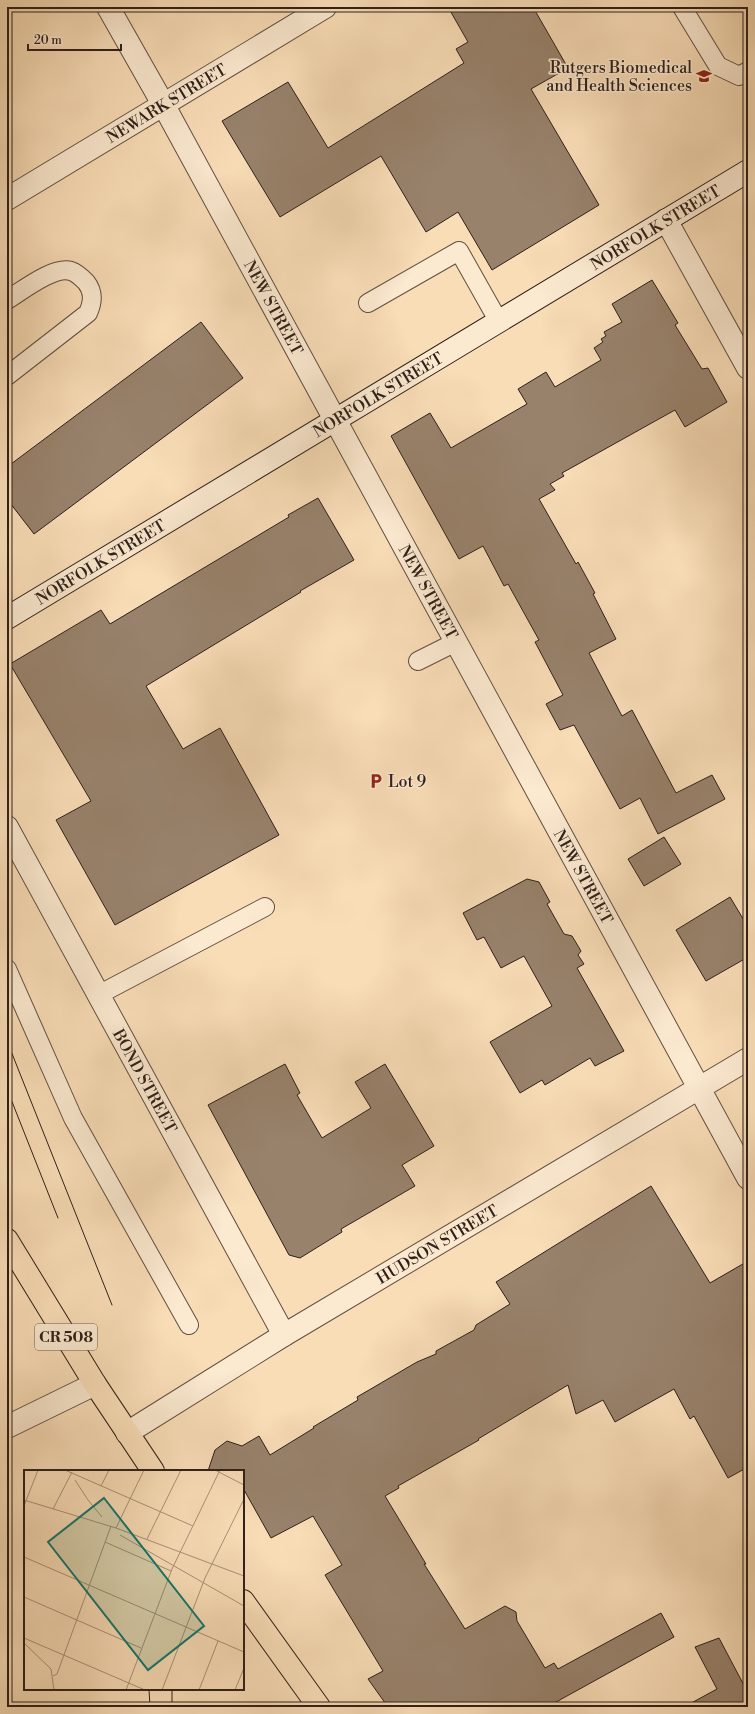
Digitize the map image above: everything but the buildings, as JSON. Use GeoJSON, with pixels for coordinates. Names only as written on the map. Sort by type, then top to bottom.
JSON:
{"type":"FeatureCollection","features":[{"type":"Feature","properties":{"kind":"main road","name":"CR 508"},"geometry":{"type":"LineString","coordinates":[[7,1240],[95,1384],[152,1470]]}},
{"type":"Feature","properties":{"kind":"main road"},"geometry":{"type":"LineString","coordinates":[[244,1602],[313,1705]]}},
{"type":"Feature","properties":{"kind":"street","name":"NEW STREET"},"geometry":{"type":"LineString","coordinates":[[108,7],[163,104],[748,1178]]}},
{"type":"Feature","properties":{"kind":"street","name":"NEWARK STREET"},"geometry":{"type":"LineString","coordinates":[[7,199],[324,7]]}},
{"type":"Feature","properties":{"kind":"street","name":"NORFOLK STREET"},"geometry":{"type":"LineString","coordinates":[[7,618],[336,421],[748,171]]}},
{"type":"Feature","properties":{"kind":"street"},"geometry":{"type":"LineString","coordinates":[[666,220],[748,368]]}},
{"type":"Feature","properties":{"kind":"street","name":"BOND STREET"},"geometry":{"type":"LineString","coordinates":[[7,827],[284,1335]]}},
{"type":"Feature","properties":{"kind":"street","name":"HUDSON STREET"},"geometry":{"type":"LineString","coordinates":[[127,1433],[284,1335],[748,1059]]}},
{"type":"Feature","properties":{"kind":"street"},"geometry":{"type":"LineString","coordinates":[[7,1427],[95,1384]]}},
{"type":"Feature","properties":{"kind":"lane"},"geometry":{"type":"LineString","coordinates":[[682,7],[718,66],[739,76],[748,71]]}},
{"type":"Feature","properties":{"kind":"lane"},"geometry":{"type":"LineString","coordinates":[[368,303],[459,251],[499,322]]}},
{"type":"Feature","properties":{"kind":"lane"},"geometry":{"type":"LineString","coordinates":[[7,300],[50,274],[61,270],[70,271],[80,276],[90,287],[92,296],[92,303],[88,313],[7,376]]}},
{"type":"Feature","properties":{"kind":"lane"},"geometry":{"type":"LineString","coordinates":[[418,660],[456,642]]}},
{"type":"Feature","properties":{"kind":"lane"},"geometry":{"type":"LineString","coordinates":[[98,995],[265,907]]}},
{"type":"Feature","properties":{"kind":"lane"},"geometry":{"type":"LineString","coordinates":[[7,969],[73,1118],[189,1325]]}},
{"type":"Feature","properties":{"kind":"tram line"},"geometry":{"type":"LineString","coordinates":[[7,1041],[112,1305]]}},
{"type":"Feature","properties":{"kind":"tram line"},"geometry":{"type":"LineString","coordinates":[[7,1089],[58,1218]]}},
{"type":"Feature","properties":{"kind":"tram line"},"geometry":{"type":"LineString","coordinates":[[149,1690],[150,1707]]}},
{"type":"Feature","properties":{"kind":"tram line"},"geometry":{"type":"LineString","coordinates":[[172,1690],[172,1707]]}},
{"type":"Feature","properties":{"kind":"place","name":"Rutgers Biomedical and Health Sciences"},"geometry":{"type":"Point","coordinates":[704,76]}},
{"type":"Feature","properties":{"kind":"place","name":"Lot 9"},"geometry":{"type":"Point","coordinates":[376,781]}}]}
